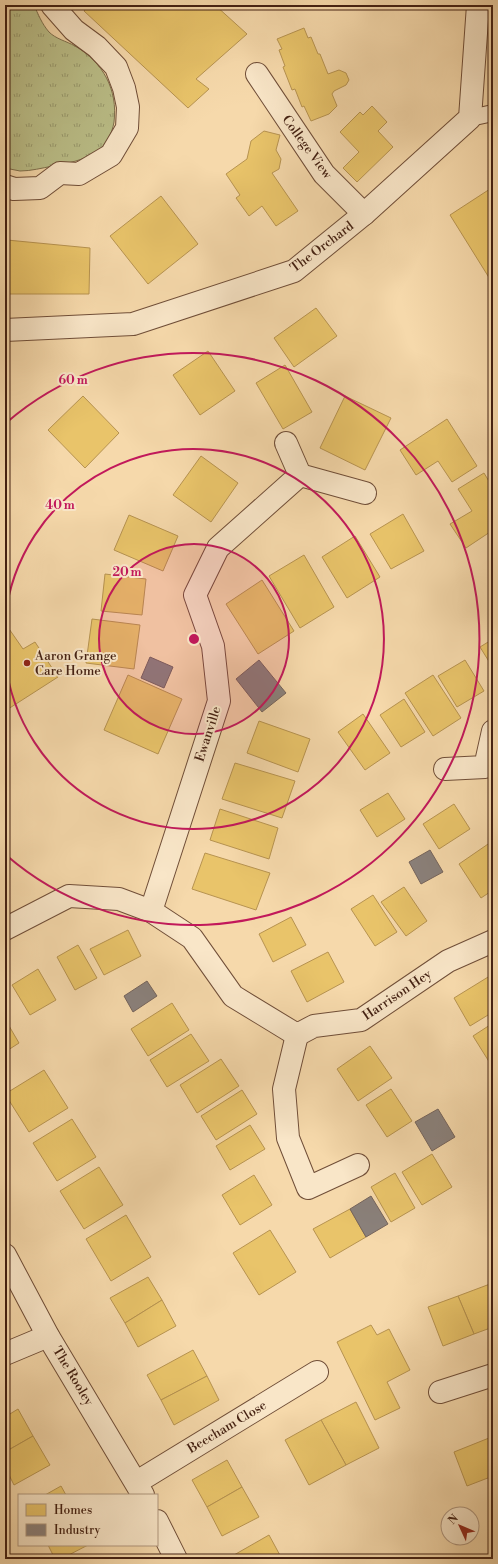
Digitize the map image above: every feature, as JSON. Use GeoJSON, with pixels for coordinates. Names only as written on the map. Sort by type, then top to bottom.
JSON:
{"type":"FeatureCollection","features":[{"type":"Feature","properties":{"kind":"street"},"geometry":{"type":"LineString","coordinates":[[5,186],[14,189],[40,188],[60,173],[78,174],[111,155],[128,128],[127,101],[116,67],[97,47],[74,30],[52,5]]}},
{"type":"Feature","properties":{"kind":"street"},"geometry":{"type":"LineString","coordinates":[[470,118],[478,5]]}},
{"type":"Feature","properties":{"kind":"street","name":"College View"},"geometry":{"type":"LineString","coordinates":[[257,74],[324,174],[364,214]]}},
{"type":"Feature","properties":{"kind":"street","name":"The Orchard"},"geometry":{"type":"LineString","coordinates":[[5,330],[133,324],[294,271],[364,214],[470,118]]}},
{"type":"Feature","properties":{"kind":"street"},"geometry":{"type":"LineString","coordinates":[[286,443],[300,476],[365,493]]}},
{"type":"Feature","properties":{"kind":"street","name":"Ewanville"},"geometry":{"type":"LineString","coordinates":[[151,911],[219,702],[213,646],[195,595],[218,548],[300,476]]}},
{"type":"Feature","properties":{"kind":"street"},"geometry":{"type":"LineString","coordinates":[[445,769],[489,773],[493,731]]}},
{"type":"Feature","properties":{"kind":"street"},"geometry":{"type":"LineString","coordinates":[[5,929],[69,896],[119,899],[151,911],[192,938],[233,996],[296,1035],[284,1089],[288,1138],[308,1188],[358,1165]]}},
{"type":"Feature","properties":{"kind":"street","name":"Harrison Hey"},"geometry":{"type":"LineString","coordinates":[[296,1035],[314,1026],[361,1020],[448,961],[493,941]]}},
{"type":"Feature","properties":{"kind":"street","name":"The Rooley"},"geometry":{"type":"LineString","coordinates":[[5,1255],[48,1336],[140,1488]]}},
{"type":"Feature","properties":{"kind":"street"},"geometry":{"type":"LineString","coordinates":[[5,1354],[48,1336]]}},
{"type":"Feature","properties":{"kind":"street","name":"Beecham Close"},"geometry":{"type":"LineString","coordinates":[[140,1488],[317,1372]]}},
{"type":"Feature","properties":{"kind":"street"},"geometry":{"type":"LineString","coordinates":[[440,1392],[493,1375]]}},
{"type":"Feature","properties":{"kind":"street"},"geometry":{"type":"LineString","coordinates":[[158,1523],[176,1559]]}},
{"type":"Feature","properties":{"kind":"lane"},"geometry":{"type":"LineString","coordinates":[[470,118],[493,113]]}},
{"type":"Feature","properties":{"kind":"green space"},"geometry":{"type":"Polygon","coordinates":[[[5,5],[34,5],[42,22],[49,32],[85,53],[101,69],[111,88],[115,110],[112,131],[103,146],[96,152],[75,161],[36,169],[20,171],[5,168],[5,5]]]}},
{"type":"Feature","properties":{"kind":"building: Homes"},"geometry":{"type":"Polygon","coordinates":[[[89,5],[215,5],[247,34],[196,79],[209,89],[188,108],[84,11],[89,5]]]}},
{"type":"Feature","properties":{"kind":"building: Homes"},"geometry":{"type":"Polygon","coordinates":[[[304,28],[308,38],[311,37],[318,54],[320,54],[328,74],[339,70],[346,73],[349,80],[346,85],[334,91],[332,94],[337,106],[329,114],[311,121],[304,106],[302,107],[295,89],[292,90],[283,67],[285,66],[279,50],[282,49],[277,39],[304,28]]]}},
{"type":"Feature","properties":{"kind":"building: Homes"},"geometry":{"type":"Polygon","coordinates":[[[372,106],[387,122],[378,131],[393,147],[357,182],[343,168],[359,152],[340,132],[360,112],[363,115],[372,106]]]}},
{"type":"Feature","properties":{"kind":"building: Homes"},"geometry":{"type":"Polygon","coordinates":[[[264,131],[280,135],[276,150],[281,159],[279,169],[272,173],[298,211],[276,226],[262,206],[249,216],[236,198],[240,195],[226,174],[247,159],[251,141],[264,131]]]}},
{"type":"Feature","properties":{"kind":"building: Homes"},"geometry":{"type":"Polygon","coordinates":[[[493,187],[493,284],[450,215],[493,187]]]}},
{"type":"Feature","properties":{"kind":"building: Homes"},"geometry":{"type":"Polygon","coordinates":[[[161,196],[198,244],[148,284],[110,236],[161,196]]]}},
{"type":"Feature","properties":{"kind":"building: Homes"},"geometry":{"type":"Polygon","coordinates":[[[7,240],[90,248],[89,294],[5,294],[5,256],[7,240]]]}},
{"type":"Feature","properties":{"kind":"building: Homes"},"geometry":{"type":"Polygon","coordinates":[[[316,308],[337,336],[294,367],[274,338],[316,308]]]}},
{"type":"Feature","properties":{"kind":"building: Homes"},"geometry":{"type":"Polygon","coordinates":[[[208,351],[235,391],[200,415],[173,375],[208,351]]]}},
{"type":"Feature","properties":{"kind":"building: Homes"},"geometry":{"type":"Polygon","coordinates":[[[285,365],[312,412],[283,429],[256,383],[285,365]]]}},
{"type":"Feature","properties":{"kind":"building: Homes"},"geometry":{"type":"Polygon","coordinates":[[[83,396],[119,433],[85,468],[48,430],[83,396]]]}},
{"type":"Feature","properties":{"kind":"building: Homes"},"geometry":{"type":"Polygon","coordinates":[[[345,396],[391,418],[365,470],[320,448],[345,396]]]}},
{"type":"Feature","properties":{"kind":"building: Homes"},"geometry":{"type":"Polygon","coordinates":[[[447,419],[477,466],[452,482],[438,461],[416,475],[400,450],[447,419]]]}},
{"type":"Feature","properties":{"kind":"building: Homes"},"geometry":{"type":"Polygon","coordinates":[[[201,456],[238,483],[211,522],[173,495],[201,456]]]}},
{"type":"Feature","properties":{"kind":"building: Homes"},"geometry":{"type":"Polygon","coordinates":[[[484,473],[493,488],[493,537],[490,532],[466,548],[450,524],[472,511],[458,489],[484,473]]]}},
{"type":"Feature","properties":{"kind":"building: Homes"},"geometry":{"type":"Polygon","coordinates":[[[403,514],[424,551],[391,569],[370,534],[403,514]]]}},
{"type":"Feature","properties":{"kind":"building: Homes"},"geometry":{"type":"Polygon","coordinates":[[[129,515],[178,536],[163,571],[114,550],[129,515]]]}},
{"type":"Feature","properties":{"kind":"building: Homes"},"geometry":{"type":"Polygon","coordinates":[[[355,536],[380,577],[347,598],[322,557],[355,536]]]}},
{"type":"Feature","properties":{"kind":"building: Homes"},"geometry":{"type":"Polygon","coordinates":[[[304,555],[334,607],[300,628],[269,576],[304,555]]]}},
{"type":"Feature","properties":{"kind":"building: Homes"},"geometry":{"type":"Polygon","coordinates":[[[105,574],[146,579],[142,615],[101,611],[105,574]]]}},
{"type":"Feature","properties":{"kind":"building: Homes"},"geometry":{"type":"Polygon","coordinates":[[[262,580],[294,631],[258,654],[226,604],[262,580]]]}},
{"type":"Feature","properties":{"kind":"building: Homes"},"geometry":{"type":"Polygon","coordinates":[[[92,619],[140,625],[134,669],[86,663],[92,619]]]}},
{"type":"Feature","properties":{"kind":"building: Homes","name":"Aaron Grange Care Home"},"geometry":{"type":"Polygon","coordinates":[[[5,623],[23,649],[35,642],[58,677],[5,711],[5,623]]]}},
{"type":"Feature","properties":{"kind":"building: Homes"},"geometry":{"type":"Polygon","coordinates":[[[493,639],[493,668],[480,647],[493,639]]]}},
{"type":"Feature","properties":{"kind":"building: Homes"},"geometry":{"type":"Polygon","coordinates":[[[465,660],[484,691],[457,707],[438,676],[465,660]]]}},
{"type":"Feature","properties":{"kind":"building: Homes"},"geometry":{"type":"Polygon","coordinates":[[[128,675],[182,699],[158,754],[104,730],[128,675]]]}},
{"type":"Feature","properties":{"kind":"building: Homes"},"geometry":{"type":"Polygon","coordinates":[[[433,675],[461,718],[433,736],[405,693],[433,675]]]}},
{"type":"Feature","properties":{"kind":"building: Homes"},"geometry":{"type":"Polygon","coordinates":[[[404,699],[425,732],[401,747],[380,715],[404,699]]]}},
{"type":"Feature","properties":{"kind":"building: Homes"},"geometry":{"type":"Polygon","coordinates":[[[363,714],[390,753],[365,770],[338,732],[363,714]]]}},
{"type":"Feature","properties":{"kind":"building: Homes"},"geometry":{"type":"Polygon","coordinates":[[[259,721],[310,739],[298,772],[247,753],[259,721]]]}},
{"type":"Feature","properties":{"kind":"building: Homes"},"geometry":{"type":"Polygon","coordinates":[[[235,763],[295,781],[282,818],[222,799],[235,763]]]}},
{"type":"Feature","properties":{"kind":"building: Homes"},"geometry":{"type":"Polygon","coordinates":[[[388,793],[405,819],[377,837],[360,810],[388,793]]]}},
{"type":"Feature","properties":{"kind":"building: Homes"},"geometry":{"type":"Polygon","coordinates":[[[454,804],[470,829],[439,849],[423,824],[454,804]]]}},
{"type":"Feature","properties":{"kind":"building: Homes"},"geometry":{"type":"Polygon","coordinates":[[[220,809],[278,828],[269,859],[210,840],[220,809]]]}},
{"type":"Feature","properties":{"kind":"building: Homes"},"geometry":{"type":"Polygon","coordinates":[[[491,842],[493,845],[493,890],[481,898],[459,864],[491,842]]]}},
{"type":"Feature","properties":{"kind":"building: Homes"},"geometry":{"type":"Polygon","coordinates":[[[205,853],[270,873],[256,910],[192,889],[205,853]]]}},
{"type":"Feature","properties":{"kind":"building: Homes"},"geometry":{"type":"Polygon","coordinates":[[[404,887],[427,921],[406,936],[381,902],[404,887]]]}},
{"type":"Feature","properties":{"kind":"building: Homes"},"geometry":{"type":"Polygon","coordinates":[[[373,895],[397,932],[375,946],[351,909],[373,895]]]}},
{"type":"Feature","properties":{"kind":"building: Homes"},"geometry":{"type":"Polygon","coordinates":[[[291,917],[306,945],[273,962],[259,934],[291,917]]]}},
{"type":"Feature","properties":{"kind":"building: Homes"},"geometry":{"type":"Polygon","coordinates":[[[128,930],[141,956],[104,975],[90,949],[128,930]]]}},
{"type":"Feature","properties":{"kind":"building: Homes"},"geometry":{"type":"Polygon","coordinates":[[[78,945],[97,978],[75,990],[57,957],[78,945]]]}},
{"type":"Feature","properties":{"kind":"building: Homes"},"geometry":{"type":"Polygon","coordinates":[[[328,952],[344,982],[307,1002],[291,971],[328,952]]]}},
{"type":"Feature","properties":{"kind":"building: Homes"},"geometry":{"type":"Polygon","coordinates":[[[38,969],[56,1000],[30,1015],[12,985],[38,969]]]}},
{"type":"Feature","properties":{"kind":"building: Homes"},"geometry":{"type":"Polygon","coordinates":[[[493,974],[493,1012],[470,1026],[454,998],[493,974]]]}},
{"type":"Feature","properties":{"kind":"building: Homes"},"geometry":{"type":"Polygon","coordinates":[[[172,1003],[189,1030],[148,1056],[131,1029],[172,1003]]]}},
{"type":"Feature","properties":{"kind":"building: Homes"},"geometry":{"type":"Polygon","coordinates":[[[5,1019],[19,1043],[5,1052],[5,1019]]]}},
{"type":"Feature","properties":{"kind":"building: Homes"},"geometry":{"type":"Polygon","coordinates":[[[490,1025],[493,1030],[493,1068],[473,1036],[490,1025]]]}},
{"type":"Feature","properties":{"kind":"building: Homes"},"geometry":{"type":"Polygon","coordinates":[[[191,1034],[209,1061],[167,1087],[150,1060],[191,1034]]]}},
{"type":"Feature","properties":{"kind":"building: Homes"},"geometry":{"type":"Polygon","coordinates":[[[370,1046],[392,1078],[358,1101],[337,1069],[370,1046]]]}},
{"type":"Feature","properties":{"kind":"building: Homes"},"geometry":{"type":"Polygon","coordinates":[[[221,1059],[239,1086],[197,1113],[180,1085],[221,1059]]]}},
{"type":"Feature","properties":{"kind":"building: Homes"},"geometry":{"type":"Polygon","coordinates":[[[44,1070],[68,1108],[29,1132],[5,1094],[44,1070]]]}},
{"type":"Feature","properties":{"kind":"building: Homes"},"geometry":{"type":"Polygon","coordinates":[[[391,1089],[412,1121],[387,1137],[366,1105],[391,1089]]]}},
{"type":"Feature","properties":{"kind":"building: Homes"},"geometry":{"type":"Polygon","coordinates":[[[242,1090],[257,1114],[216,1140],[201,1116],[242,1090]]]}},
{"type":"Feature","properties":{"kind":"building: Homes"},"geometry":{"type":"Polygon","coordinates":[[[72,1119],[96,1157],[57,1181],[33,1143],[72,1119]]]}},
{"type":"Feature","properties":{"kind":"building: Homes"},"geometry":{"type":"Polygon","coordinates":[[[250,1125],[265,1149],[230,1170],[216,1146],[250,1125]]]}},
{"type":"Feature","properties":{"kind":"building: Homes"},"geometry":{"type":"Polygon","coordinates":[[[432,1154],[452,1187],[422,1205],[402,1172],[432,1154]]]}},
{"type":"Feature","properties":{"kind":"building: Homes"},"geometry":{"type":"Polygon","coordinates":[[[99,1167],[123,1205],[84,1229],[60,1191],[99,1167]]]}},
{"type":"Feature","properties":{"kind":"building: Homes"},"geometry":{"type":"Polygon","coordinates":[[[395,1173],[415,1208],[391,1222],[371,1187],[395,1173]]]}},
{"type":"Feature","properties":{"kind":"building: Homes"},"geometry":{"type":"Polygon","coordinates":[[[254,1175],[272,1205],[240,1225],[222,1195],[254,1175]]]}},
{"type":"Feature","properties":{"kind":"building: Homes"},"geometry":{"type":"Polygon","coordinates":[[[350,1209],[366,1237],[330,1258],[313,1229],[350,1209]]]}},
{"type":"Feature","properties":{"kind":"building: Homes"},"geometry":{"type":"Polygon","coordinates":[[[126,1215],[151,1257],[111,1281],[86,1239],[126,1215]]]}},
{"type":"Feature","properties":{"kind":"building: Homes"},"geometry":{"type":"Polygon","coordinates":[[[270,1230],[296,1272],[259,1295],[233,1253],[270,1230]]]}},
{"type":"Feature","properties":{"kind":"building: Homes"},"geometry":{"type":"Polygon","coordinates":[[[148,1277],[162,1300],[125,1323],[110,1298],[148,1277]]]}},
{"type":"Feature","properties":{"kind":"building: Homes"},"geometry":{"type":"Polygon","coordinates":[[[493,1283],[493,1294],[490,1284],[493,1283]]]}},
{"type":"Feature","properties":{"kind":"building: Homes"},"geometry":{"type":"Polygon","coordinates":[[[490,1284],[493,1294],[493,1327],[474,1334],[458,1296],[490,1284]]]}},
{"type":"Feature","properties":{"kind":"building: Homes"},"geometry":{"type":"Polygon","coordinates":[[[458,1296],[474,1334],[443,1346],[428,1307],[458,1296]]]}},
{"type":"Feature","properties":{"kind":"building: Homes"},"geometry":{"type":"Polygon","coordinates":[[[162,1300],[176,1326],[138,1347],[125,1323],[162,1300]]]}},
{"type":"Feature","properties":{"kind":"building: Homes"},"geometry":{"type":"Polygon","coordinates":[[[371,1325],[377,1335],[389,1329],[410,1370],[387,1382],[400,1408],[375,1420],[337,1342],[371,1325]]]}},
{"type":"Feature","properties":{"kind":"building: Homes"},"geometry":{"type":"Polygon","coordinates":[[[193,1350],[207,1376],[161,1400],[147,1375],[193,1350]]]}},
{"type":"Feature","properties":{"kind":"building: Homes"},"geometry":{"type":"Polygon","coordinates":[[[207,1376],[219,1400],[174,1425],[161,1400],[207,1376]]]}},
{"type":"Feature","properties":{"kind":"building: Homes"},"geometry":{"type":"Polygon","coordinates":[[[356,1402],[379,1448],[346,1465],[321,1420],[356,1402]]]}},
{"type":"Feature","properties":{"kind":"building: Homes"},"geometry":{"type":"Polygon","coordinates":[[[18,1409],[33,1436],[5,1452],[5,1417],[18,1409]]]}},
{"type":"Feature","properties":{"kind":"building: Homes"},"geometry":{"type":"Polygon","coordinates":[[[321,1420],[346,1465],[309,1485],[285,1440],[321,1420]]]}},
{"type":"Feature","properties":{"kind":"building: Homes"},"geometry":{"type":"Polygon","coordinates":[[[33,1436],[50,1465],[14,1485],[5,1467],[5,1452],[33,1436]]]}},
{"type":"Feature","properties":{"kind":"building: Homes"},"geometry":{"type":"Polygon","coordinates":[[[489,1438],[493,1449],[493,1476],[467,1486],[454,1452],[489,1438]]]}},
{"type":"Feature","properties":{"kind":"building: Homes"},"geometry":{"type":"Polygon","coordinates":[[[227,1460],[242,1487],[207,1507],[192,1480],[227,1460]]]}},
{"type":"Feature","properties":{"kind":"building: Homes"},"geometry":{"type":"Polygon","coordinates":[[[61,1486],[65,1494],[47,1494],[61,1486]]]}},
{"type":"Feature","properties":{"kind":"building: Homes"},"geometry":{"type":"Polygon","coordinates":[[[242,1487],[259,1517],[222,1536],[207,1507],[242,1487]]]}},
{"type":"Feature","properties":{"kind":"building: Homes"},"geometry":{"type":"Polygon","coordinates":[[[269,1535],[282,1559],[236,1559],[234,1555],[269,1535]]]}},
{"type":"Feature","properties":{"kind":"building: Homes"},"geometry":{"type":"Polygon","coordinates":[[[48,1546],[86,1546],[61,1559],[55,1559],[48,1546]]]}},
{"type":"Feature","properties":{"kind":"building: Industry"},"geometry":{"type":"Polygon","coordinates":[[[150,657],[173,667],[164,688],[141,678],[150,657]]]}},
{"type":"Feature","properties":{"kind":"building: Industry"},"geometry":{"type":"Polygon","coordinates":[[[259,660],[286,693],[262,712],[236,679],[259,660]]]}},
{"type":"Feature","properties":{"kind":"building: Industry"},"geometry":{"type":"Polygon","coordinates":[[[430,850],[443,872],[421,884],[409,862],[430,850]]]}},
{"type":"Feature","properties":{"kind":"building: Industry"},"geometry":{"type":"Polygon","coordinates":[[[147,981],[157,996],[133,1012],[124,996],[147,981]]]}},
{"type":"Feature","properties":{"kind":"building: Industry"},"geometry":{"type":"Polygon","coordinates":[[[438,1109],[455,1137],[432,1151],[415,1122],[438,1109]]]}},
{"type":"Feature","properties":{"kind":"building: Industry"},"geometry":{"type":"Polygon","coordinates":[[[371,1196],[388,1224],[366,1237],[350,1209],[371,1196]]]}},
{"type":"Feature","properties":{"kind":"place","name":"Aaron Grange Care Home"},"geometry":{"type":"Point","coordinates":[27,663]}}]}
